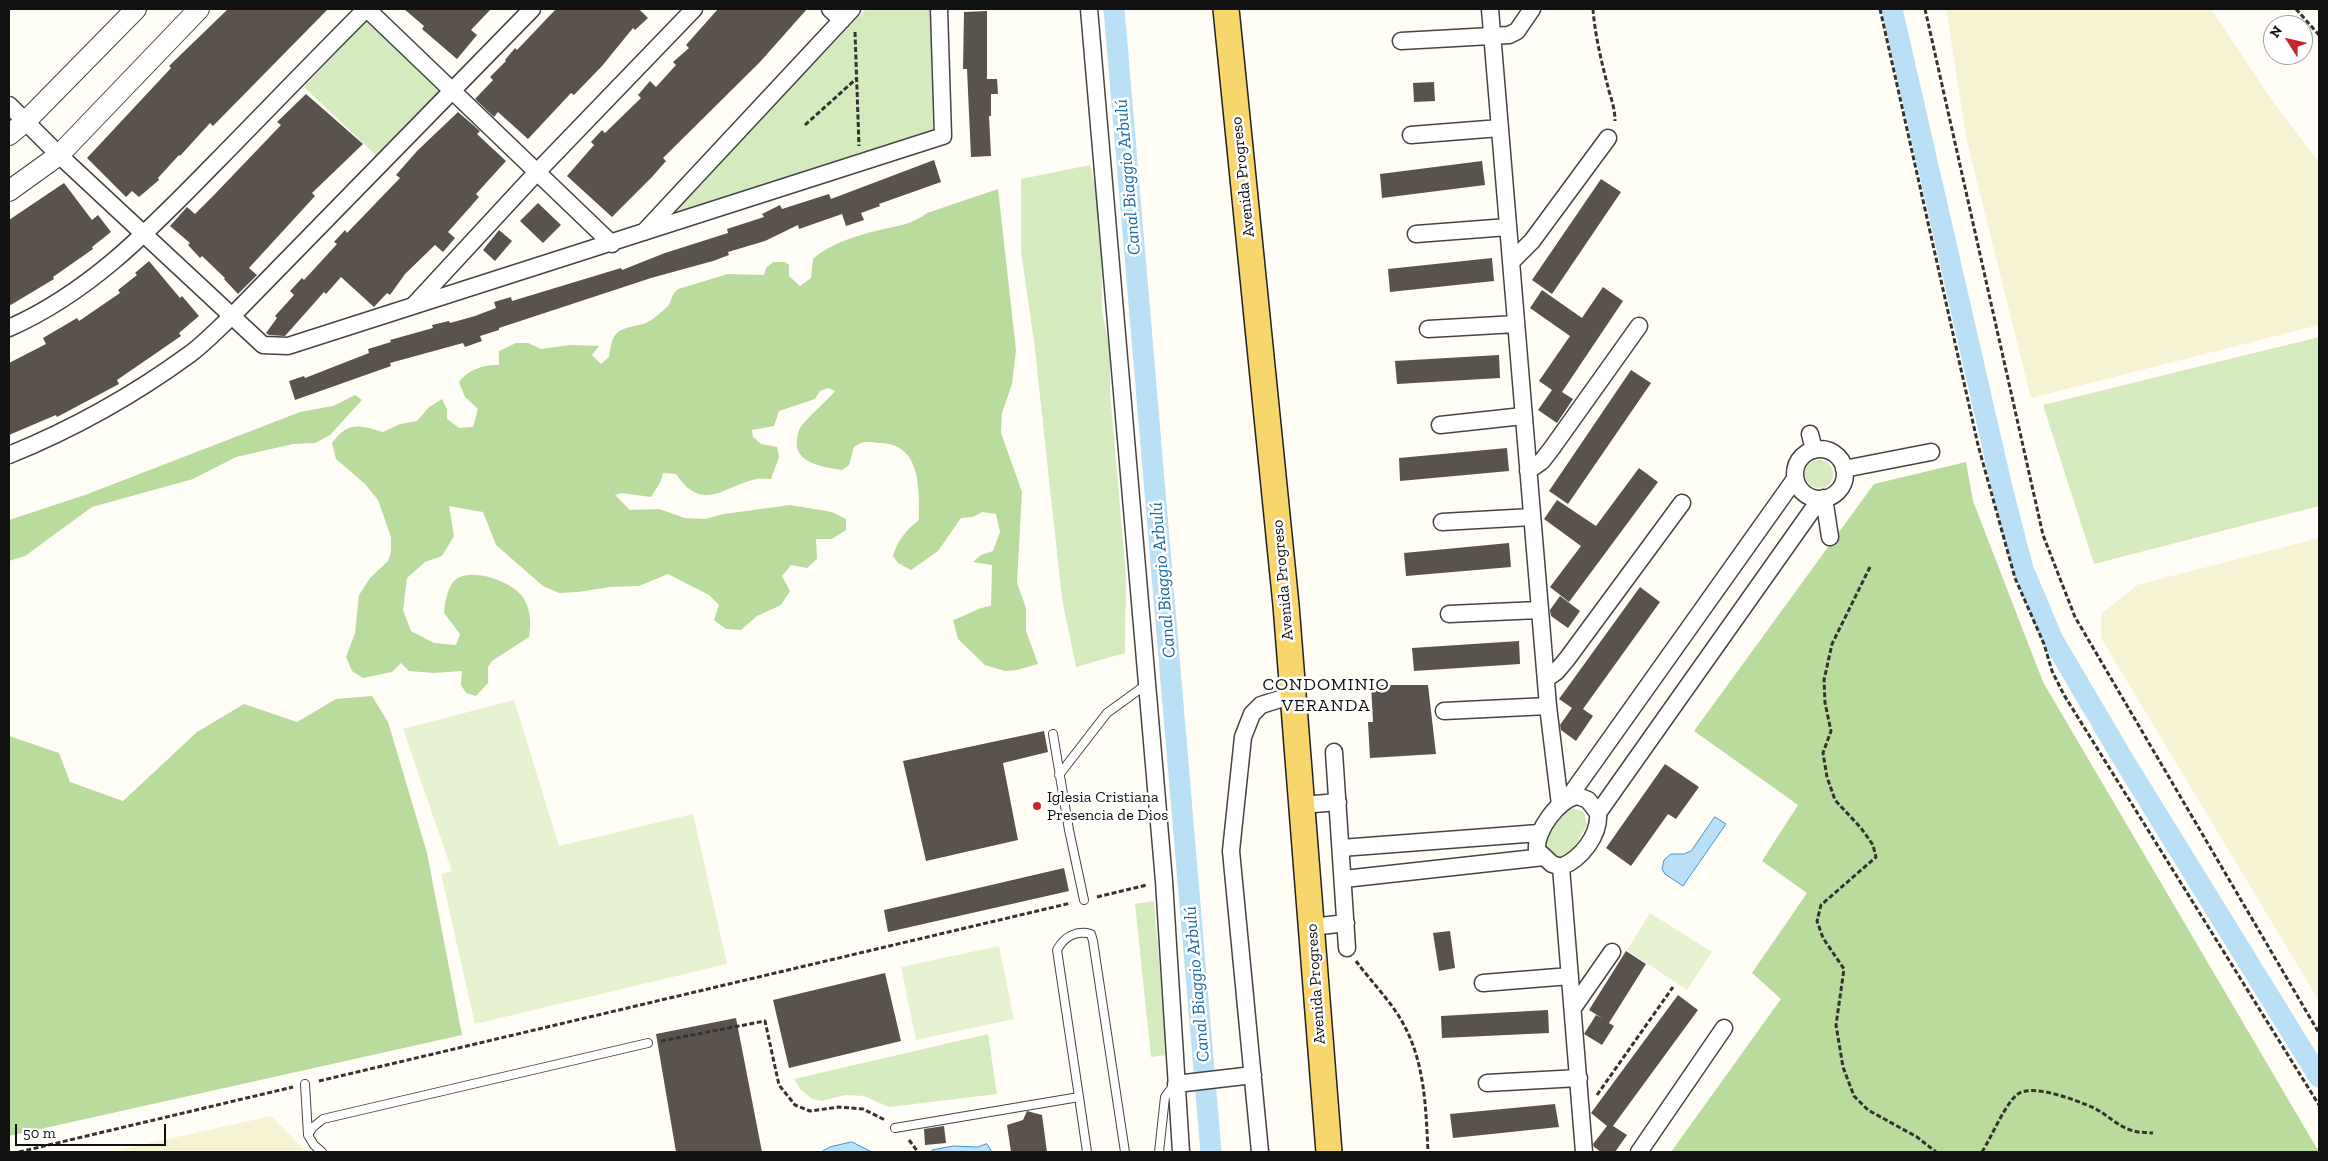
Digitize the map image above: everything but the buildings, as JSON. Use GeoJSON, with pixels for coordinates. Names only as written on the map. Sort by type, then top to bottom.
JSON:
{"type":"FeatureCollection","features":[{"type":"Feature","properties":{"kind":"main road","name":"Avenida Progreso"},"geometry":{"type":"LineString","coordinates":[[1226,9],[1293,695],[1328,1152]]}},
{"type":"Feature","properties":{"kind":"street"},"geometry":{"type":"LineString","coordinates":[[9,135],[26,121],[136,9]]}},
{"type":"Feature","properties":{"kind":"street"},"geometry":{"type":"LineString","coordinates":[[9,191],[59,155],[199,9]]}},
{"type":"Feature","properties":{"kind":"street"},"geometry":{"type":"LineString","coordinates":[[9,328],[53,306],[92,280],[145,234],[366,9],[612,244]]}},
{"type":"Feature","properties":{"kind":"street"},"geometry":{"type":"LineString","coordinates":[[9,455],[65,430],[109,407],[191,353],[233,315],[532,9]]}},
{"type":"Feature","properties":{"kind":"street"},"geometry":{"type":"LineString","coordinates":[[413,306],[537,172],[694,9]]}},
{"type":"Feature","properties":{"kind":"street"},"geometry":{"type":"LineString","coordinates":[[9,105],[59,155],[233,315],[263,345],[274,347],[288,346],[612,244],[943,136],[939,9]]}},
{"type":"Feature","properties":{"kind":"street"},"geometry":{"type":"LineString","coordinates":[[1089,9],[1164,881],[1181,1152]]}},
{"type":"Feature","properties":{"kind":"street"},"geometry":{"type":"LineString","coordinates":[[1490,9],[1539,610],[1548,706],[1564,801]]}},
{"type":"Feature","properties":{"kind":"street"},"geometry":{"type":"LineString","coordinates":[[1401,41],[1492,37],[1513,34],[1532,9]]}},
{"type":"Feature","properties":{"kind":"street"},"geometry":{"type":"LineString","coordinates":[[644,232],[845,16]]}},
{"type":"Feature","properties":{"kind":"street"},"geometry":{"type":"LineString","coordinates":[[1412,135],[1500,128]]}},
{"type":"Feature","properties":{"kind":"street"},"geometry":{"type":"LineString","coordinates":[[1511,262],[1532,241],[1608,138]]}},
{"type":"Feature","properties":{"kind":"street"},"geometry":{"type":"LineString","coordinates":[[1416,234],[1508,227]]}},
{"type":"Feature","properties":{"kind":"street"},"geometry":{"type":"LineString","coordinates":[[1428,329],[1516,324]]}},
{"type":"Feature","properties":{"kind":"street"},"geometry":{"type":"LineString","coordinates":[[1528,471],[1542,461],[1552,448],[1639,326]]}},
{"type":"Feature","properties":{"kind":"street"},"geometry":{"type":"LineString","coordinates":[[1440,425],[1523,416]]}},
{"type":"Feature","properties":{"kind":"street"},"geometry":{"type":"LineString","coordinates":[[1810,434],[1814,450]]}},
{"type":"Feature","properties":{"kind":"street"},"geometry":{"type":"LineString","coordinates":[[1814,450],[1828,450],[1836,455],[1844,469],[1841,486],[1836,493],[1822,498],[1598,813],[1597,830],[1578,858],[1561,866],[1552,864],[1544,858],[1537,850],[1536,842],[1539,833],[1796,479],[1798,462],[1804,455],[1814,450]]}},
{"type":"Feature","properties":{"kind":"street"},"geometry":{"type":"LineString","coordinates":[[1844,469],[1931,452]]}},
{"type":"Feature","properties":{"kind":"street"},"geometry":{"type":"LineString","coordinates":[[1796,479],[1804,493],[1822,498]]}},
{"type":"Feature","properties":{"kind":"street"},"geometry":{"type":"LineString","coordinates":[[1822,498],[1830,537]]}},
{"type":"Feature","properties":{"kind":"street"},"geometry":{"type":"LineString","coordinates":[[1546,678],[1556,672],[1567,658],[1682,503]]}},
{"type":"Feature","properties":{"kind":"street"},"geometry":{"type":"LineString","coordinates":[[1442,522],[1532,517]]}},
{"type":"Feature","properties":{"kind":"street"},"geometry":{"type":"LineString","coordinates":[[1449,614],[1539,610]]}},
{"type":"Feature","properties":{"kind":"street"},"geometry":{"type":"LineString","coordinates":[[1260,1152],[1231,852],[1243,736],[1252,714],[1261,706],[1293,695]]}},
{"type":"Feature","properties":{"kind":"street"},"geometry":{"type":"LineString","coordinates":[[1444,711],[1548,706]]}},
{"type":"Feature","properties":{"kind":"street"},"geometry":{"type":"LineString","coordinates":[[1334,752],[1344,879],[1347,948]]}},
{"type":"Feature","properties":{"kind":"street"},"geometry":{"type":"LineString","coordinates":[[1564,801],[1578,796],[1588,800],[1598,813]]}},
{"type":"Feature","properties":{"kind":"street"},"geometry":{"type":"LineString","coordinates":[[1302,805],[1338,802]]}},
{"type":"Feature","properties":{"kind":"street"},"geometry":{"type":"LineString","coordinates":[[1341,848],[1539,833]]}},
{"type":"Feature","properties":{"kind":"street"},"geometry":{"type":"LineString","coordinates":[[1344,879],[1544,858]]}},
{"type":"Feature","properties":{"kind":"street"},"geometry":{"type":"LineString","coordinates":[[1561,866],[1584,1152]]}},
{"type":"Feature","properties":{"kind":"street"},"geometry":{"type":"LineString","coordinates":[[1312,927],[1346,923]]}},
{"type":"Feature","properties":{"kind":"street"},"geometry":{"type":"LineString","coordinates":[[1573,1008],[1612,952]]}},
{"type":"Feature","properties":{"kind":"street"},"geometry":{"type":"LineString","coordinates":[[1482,983],[1570,976]]}},
{"type":"Feature","properties":{"kind":"street"},"geometry":{"type":"LineString","coordinates":[[1639,1152],[1724,1028]]}},
{"type":"Feature","properties":{"kind":"street"},"geometry":{"type":"LineString","coordinates":[[1176,1084],[1254,1075]]}},
{"type":"Feature","properties":{"kind":"street"},"geometry":{"type":"LineString","coordinates":[[1487,1083],[1579,1078]]}},
{"type":"Feature","properties":{"kind":"lane"},"geometry":{"type":"LineString","coordinates":[[1059,774],[1107,713],[1147,684]]}},
{"type":"Feature","properties":{"kind":"lane"},"geometry":{"type":"LineString","coordinates":[[1053,734],[1069,830],[1084,900]]}},
{"type":"Feature","properties":{"kind":"lane"},"geometry":{"type":"LineString","coordinates":[[1087,1152],[1057,950],[1062,942],[1073,934],[1083,932],[1090,934],[1093,941],[1124,1152]]}},
{"type":"Feature","properties":{"kind":"lane"},"geometry":{"type":"LineString","coordinates":[[307,1111],[317,1118],[323,1119],[648,1044]]}},
{"type":"Feature","properties":{"kind":"lane"},"geometry":{"type":"LineString","coordinates":[[305,1084],[308,1135],[314,1145],[322,1152]]}},
{"type":"Feature","properties":{"kind":"lane"},"geometry":{"type":"LineString","coordinates":[[1159,1152],[1165,1097],[1176,1084]]}},
{"type":"Feature","properties":{"kind":"lane"},"geometry":{"type":"LineString","coordinates":[[895,1128],[1079,1097]]}},
{"type":"Feature","properties":{"kind":"lane"},"geometry":{"type":"LineString","coordinates":[[308,1135],[312,1128],[323,1119]]}},
{"type":"Feature","properties":{"kind":"path"},"geometry":{"type":"LineString","coordinates":[[1593,9],[1594,23],[1615,109],[1615,124],[1608,138]]}},
{"type":"Feature","properties":{"kind":"path"},"geometry":{"type":"LineString","coordinates":[[1880,9],[1978,445],[2015,578],[2044,644],[2052,671],[2064,695],[2319,1105]]}},
{"type":"Feature","properties":{"kind":"path"},"geometry":{"type":"LineString","coordinates":[[1925,9],[2047,544],[2075,617],[2319,1033]]}},
{"type":"Feature","properties":{"kind":"path"},"geometry":{"type":"LineString","coordinates":[[2296,9],[2319,36]]}},
{"type":"Feature","properties":{"kind":"path"},"geometry":{"type":"LineString","coordinates":[[845,16],[857,78],[859,164]]}},
{"type":"Feature","properties":{"kind":"path"},"geometry":{"type":"LineString","coordinates":[[805,125],[857,78]]}},
{"type":"Feature","properties":{"kind":"path"},"geometry":{"type":"LineString","coordinates":[[1870,567],[1832,644],[1824,680],[1825,703],[1831,731],[1822,753],[1827,777],[1835,800],[1873,845],[1876,857],[1821,905],[1817,921],[1823,938],[1844,969],[1836,1025],[1843,1067],[1854,1096],[1868,1110],[1917,1137],[1936,1152]]}},
{"type":"Feature","properties":{"kind":"path"},"geometry":{"type":"LineString","coordinates":[[19,1152],[1164,881]]}},
{"type":"Feature","properties":{"kind":"path"},"geometry":{"type":"LineString","coordinates":[[1347,948],[1406,1028],[1418,1059],[1426,1100],[1428,1152]]}},
{"type":"Feature","properties":{"kind":"path"},"geometry":{"type":"LineString","coordinates":[[1582,1116],[1673,987]]}},
{"type":"Feature","properties":{"kind":"path"},"geometry":{"type":"LineString","coordinates":[[648,1044],[765,1021],[779,1085],[796,1105],[810,1111],[840,1107],[863,1109],[881,1117],[908,1137],[918,1152]]}},
{"type":"Feature","properties":{"kind":"path"},"geometry":{"type":"LineString","coordinates":[[1982,1152],[2008,1107],[2018,1094],[2031,1089],[2095,1109],[2119,1125],[2135,1132],[2152,1133]]}},
{"type":"Feature","properties":{"kind":"shaded area"},"geometry":{"type":"Polygon","coordinates":[[[1946,9],[2211,9],[2273,102],[2319,162],[2319,325],[2031,398],[1967,141],[1946,9]]]}},
{"type":"Feature","properties":{"kind":"shaded area"},"geometry":{"type":"Polygon","coordinates":[[[2319,538],[2319,1001],[2101,638],[2101,614],[2137,585],[2319,538]]]}},
{"type":"Feature","properties":{"kind":"shaded area"},"geometry":{"type":"Polygon","coordinates":[[[271,1116],[307,1152],[110,1152],[271,1116]]]}},
{"type":"Feature","properties":{"kind":"green space"},"geometry":{"type":"Polygon","coordinates":[[[866,9],[930,9],[933,131],[669,215],[866,9]]]}},
{"type":"Feature","properties":{"kind":"green space"},"geometry":{"type":"Polygon","coordinates":[[[366,21],[440,91],[378,157],[304,87],[366,21]]]}},
{"type":"Feature","properties":{"kind":"green space"},"geometry":{"type":"Polygon","coordinates":[[[1090,165],[1101,209],[1102,310],[1110,351],[1110,391],[1126,577],[1125,653],[1076,667],[1062,599],[1034,341],[1021,252],[1021,179],[1090,165]]]}},
{"type":"Feature","properties":{"kind":"green space"},"geometry":{"type":"Polygon","coordinates":[[[998,189],[1016,350],[1012,384],[1002,413],[1001,433],[1022,492],[1017,583],[1026,608],[1026,631],[1038,664],[1017,670],[1005,671],[985,665],[958,639],[953,620],[981,608],[991,606],[992,565],[973,562],[981,555],[993,551],[1000,532],[996,514],[982,512],[973,517],[961,518],[938,551],[911,570],[898,563],[893,556],[903,536],[919,520],[918,483],[911,460],[904,451],[894,445],[863,442],[854,447],[849,465],[842,470],[812,463],[800,454],[797,447],[799,429],[835,391],[828,388],[820,391],[815,399],[779,411],[774,426],[752,430],[753,437],[761,444],[777,447],[779,457],[771,479],[756,479],[724,491],[705,495],[695,493],[676,474],[663,473],[661,481],[651,497],[621,493],[615,495],[630,510],[659,509],[685,518],[705,519],[724,514],[790,505],[832,512],[846,519],[846,530],[832,539],[816,539],[817,559],[807,568],[791,565],[782,576],[790,591],[781,605],[757,616],[741,630],[726,629],[714,620],[719,605],[709,595],[668,574],[639,586],[610,587],[559,593],[543,586],[496,545],[483,512],[449,506],[454,536],[442,556],[425,562],[407,578],[403,610],[411,631],[434,643],[456,645],[460,634],[444,613],[448,591],[455,580],[462,576],[481,575],[512,587],[524,599],[529,613],[529,637],[492,661],[488,667],[488,683],[476,696],[466,693],[461,685],[462,671],[433,673],[409,671],[401,663],[392,672],[363,678],[352,671],[346,657],[355,633],[359,595],[370,578],[388,561],[391,552],[391,537],[378,500],[365,484],[336,459],[332,443],[343,431],[349,428],[361,427],[383,432],[400,424],[417,421],[429,407],[442,399],[447,409],[447,419],[459,428],[473,427],[478,409],[465,397],[459,382],[476,369],[499,365],[499,351],[516,343],[528,343],[541,349],[570,345],[599,346],[592,355],[601,364],[609,357],[612,341],[618,332],[646,323],[652,319],[668,306],[678,289],[728,274],[764,275],[766,268],[773,262],[785,262],[789,265],[789,276],[800,286],[811,278],[813,259],[835,245],[862,235],[899,226],[922,217],[927,213],[998,189]]]}},
{"type":"Feature","properties":{"kind":"green space"},"geometry":{"type":"Polygon","coordinates":[[[2319,337],[2319,506],[2094,564],[2043,405],[2319,337]]]}},
{"type":"Feature","properties":{"kind":"green space"},"geometry":{"type":"Polygon","coordinates":[[[355,395],[362,400],[330,435],[315,443],[293,444],[236,457],[193,479],[92,507],[25,556],[9,561],[9,520],[85,495],[300,412],[333,406],[355,395]]]}},
{"type":"Feature","properties":{"kind":"green space"},"geometry":{"type":"Polygon","coordinates":[[[1819,460],[1829,464],[1833,474],[1829,484],[1819,488],[1809,484],[1805,474],[1809,464],[1819,460]]]}},
{"type":"Feature","properties":{"kind":"green space"},"geometry":{"type":"Polygon","coordinates":[[[1966,462],[1973,501],[2043,682],[2319,1152],[1671,1152],[1781,999],[1752,973],[1807,893],[1762,861],[1798,805],[1694,731],[1874,484],[1966,462]]]}},
{"type":"Feature","properties":{"kind":"green space"},"geometry":{"type":"Polygon","coordinates":[[[372,696],[388,722],[427,853],[462,1035],[9,1136],[9,736],[59,753],[70,782],[123,801],[197,732],[244,704],[297,722],[336,699],[372,696]]]}},
{"type":"Feature","properties":{"kind":"green space"},"geometry":{"type":"Polygon","coordinates":[[[514,700],[559,846],[693,814],[727,964],[475,1024],[441,874],[452,871],[403,729],[514,700]]]}},
{"type":"Feature","properties":{"kind":"green space"},"geometry":{"type":"Polygon","coordinates":[[[1566,808],[1584,812],[1587,825],[1578,841],[1566,855],[1554,858],[1543,844],[1566,808]]]}},
{"type":"Feature","properties":{"kind":"green space"},"geometry":{"type":"Polygon","coordinates":[[[1154,901],[1167,1055],[1151,1057],[1135,904],[1154,901]]]}},
{"type":"Feature","properties":{"kind":"green space"},"geometry":{"type":"Polygon","coordinates":[[[1650,913],[1712,952],[1687,990],[1627,950],[1650,913]]]}},
{"type":"Feature","properties":{"kind":"green space"},"geometry":{"type":"Polygon","coordinates":[[[999,946],[1014,1019],[916,1040],[901,967],[999,946]]]}},
{"type":"Feature","properties":{"kind":"green space"},"geometry":{"type":"Polygon","coordinates":[[[988,1034],[997,1094],[889,1107],[864,1096],[845,1095],[822,1101],[812,1099],[800,1089],[794,1079],[988,1034]]]}},
{"type":"Feature","properties":{"kind":"water"},"geometry":{"type":"Polygon","coordinates":[[[1715,817],[1726,824],[1683,886],[1665,874],[1662,869],[1664,860],[1671,854],[1684,854],[1691,851],[1715,817]]]}},
{"type":"Feature","properties":{"kind":"water"},"geometry":{"type":"Polygon","coordinates":[[[852,1142],[872,1152],[821,1152],[830,1147],[852,1142]]]}},
{"type":"Feature","properties":{"kind":"water"},"geometry":{"type":"Polygon","coordinates":[[[987,1144],[992,1152],[932,1152],[932,1150],[953,1146],[977,1147],[987,1144]]]}},
{"type":"Feature","properties":{"kind":"waterway","name":"Canal Biaggio Arbulú"},"geometry":{"type":"LineString","coordinates":[[1114,9],[1211,1152]]}},
{"type":"Feature","properties":{"kind":"waterway"},"geometry":{"type":"LineString","coordinates":[[1892,9],[2003,492],[2023,569],[2053,640],[2123,759],[2319,1077]]}},
{"type":"Feature","properties":{"kind":"place","name":"Iglesia Cristiana Presencia de Dios"},"geometry":{"type":"Point","coordinates":[1037,806]}},
{"type":"Feature","properties":{"kind":"district","name":"CONDOMINIO VERANDA"},"geometry":{"type":"Point","coordinates":[1326,695]}}]}
